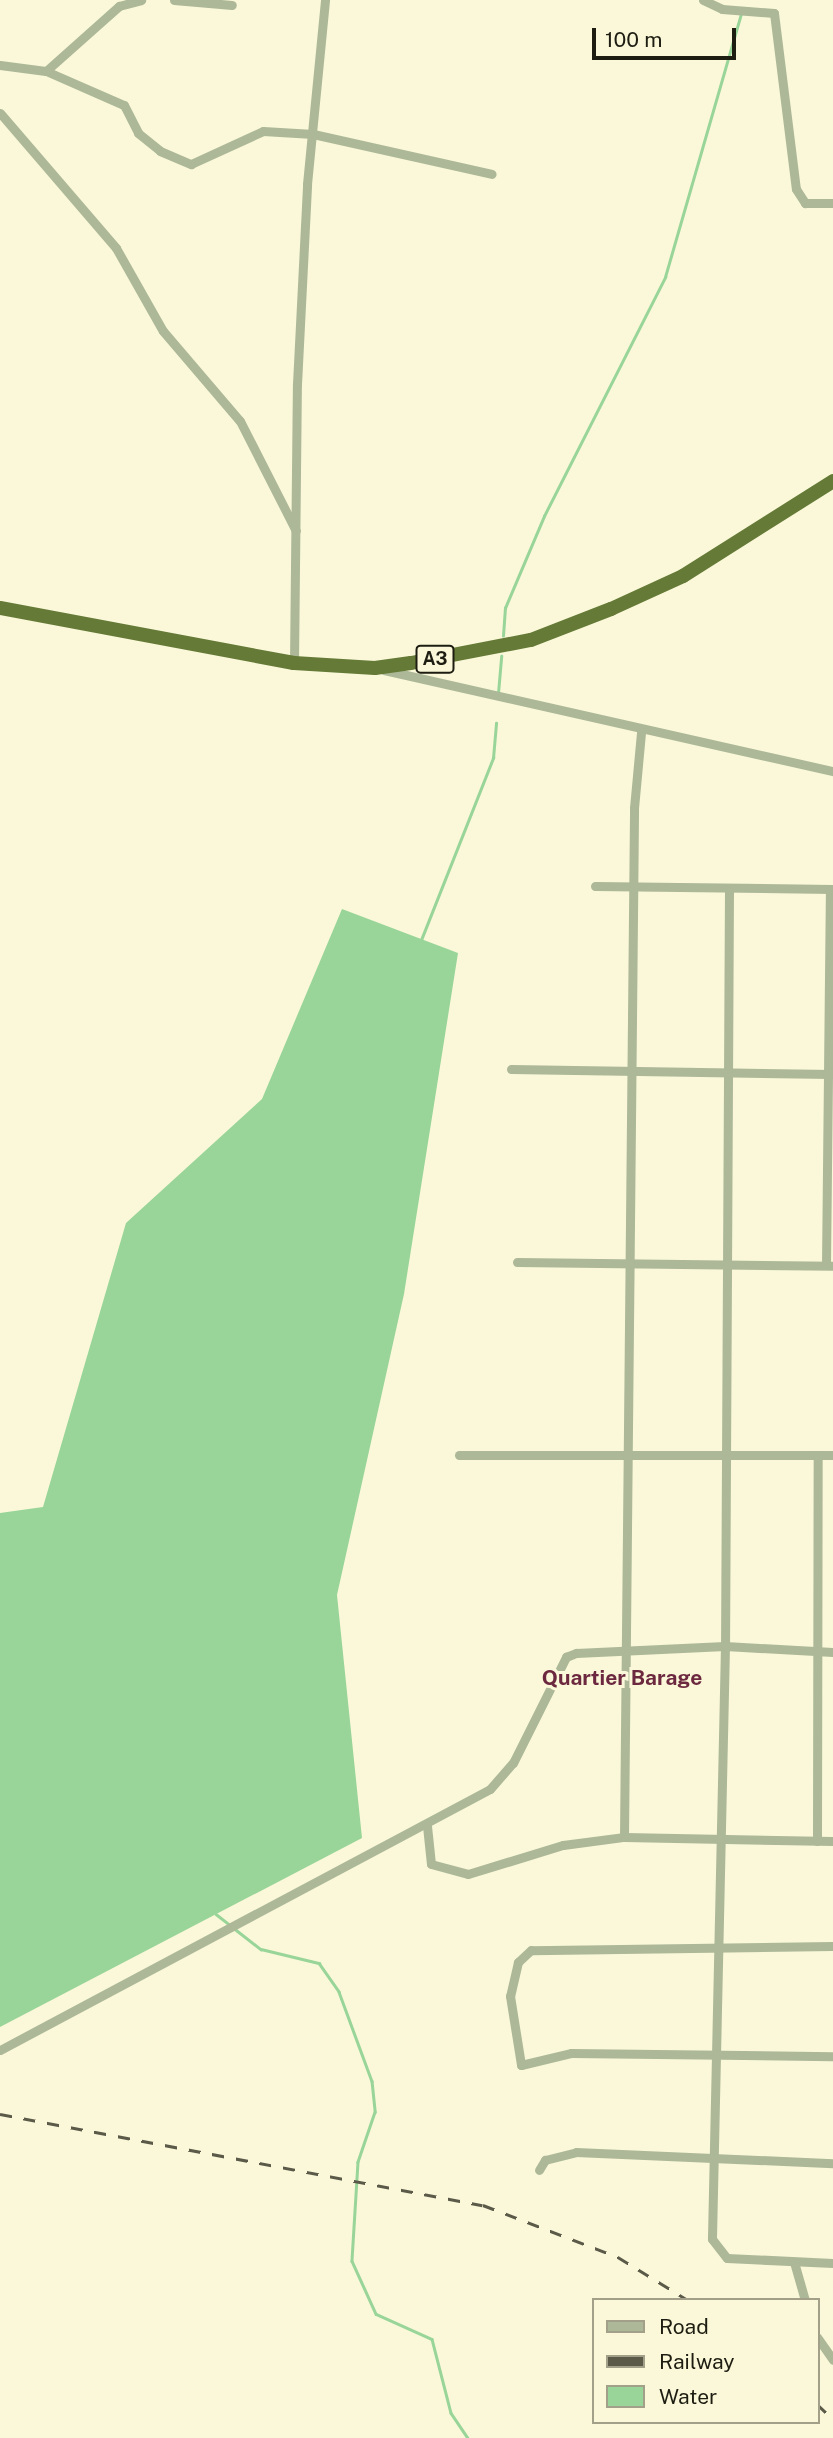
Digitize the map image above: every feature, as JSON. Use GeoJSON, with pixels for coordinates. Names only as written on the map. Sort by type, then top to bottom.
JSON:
{"type":"FeatureCollection","features":[{"type":"Feature","properties":{"kind":"highway","name":"A3"},"geometry":{"type":"LineString","coordinates":[[0,608],[294,663],[375,668],[531,640],[611,609],[683,576],[833,481]]}},
{"type":"Feature","properties":{"kind":"street"},"geometry":{"type":"LineString","coordinates":[[46,71],[120,6],[141,0]]}},
{"type":"Feature","properties":{"kind":"street"},"geometry":{"type":"LineString","coordinates":[[174,0],[232,5]]}},
{"type":"Feature","properties":{"kind":"street"},"geometry":{"type":"LineString","coordinates":[[294,663],[296,531],[313,134],[325,0]]}},
{"type":"Feature","properties":{"kind":"street"},"geometry":{"type":"LineString","coordinates":[[703,0],[722,9],[774,13],[796,189],[805,202],[833,203]]}},
{"type":"Feature","properties":{"kind":"street"},"geometry":{"type":"LineString","coordinates":[[0,65],[46,71],[124,105],[138,132],[160,151],[191,164],[263,131],[313,134],[492,174]]}},
{"type":"Feature","properties":{"kind":"street"},"geometry":{"type":"LineString","coordinates":[[0,113],[117,248],[163,331],[240,421],[296,531]]}},
{"type":"Feature","properties":{"kind":"street"},"geometry":{"type":"LineString","coordinates":[[375,668],[641,732],[833,771]]}},
{"type":"Feature","properties":{"kind":"street"},"geometry":{"type":"LineString","coordinates":[[624,1837],[636,1072],[633,885],[641,732]]}},
{"type":"Feature","properties":{"kind":"street"},"geometry":{"type":"LineString","coordinates":[[517,1262],[829,1266],[831,889],[595,886]]}},
{"type":"Feature","properties":{"kind":"street"},"geometry":{"type":"LineString","coordinates":[[729,889],[725,1646],[712,2160],[718,2250],[727,2258],[833,2263]]}},
{"type":"Feature","properties":{"kind":"street"},"geometry":{"type":"LineString","coordinates":[[511,1069],[830,1074]]}},
{"type":"Feature","properties":{"kind":"street"},"geometry":{"type":"LineString","coordinates":[[460,1455],[833,1455]]}},
{"type":"Feature","properties":{"kind":"street"},"geometry":{"type":"LineString","coordinates":[[817,1841],[818,1455]]}},
{"type":"Feature","properties":{"kind":"street"},"geometry":{"type":"LineString","coordinates":[[0,2050],[427,1826],[490,1789],[513,1763],[566,1657],[625,1647],[725,1646],[833,1652]]}},
{"type":"Feature","properties":{"kind":"street"},"geometry":{"type":"LineString","coordinates":[[427,1826],[431,1864],[468,1874],[563,1845],[624,1837],[720,1836],[833,1841]]}},
{"type":"Feature","properties":{"kind":"street"},"geometry":{"type":"LineString","coordinates":[[833,1946],[531,1950],[518,1962],[510,1996],[522,2065],[563,2053],[833,2056]]}},
{"type":"Feature","properties":{"kind":"street"},"geometry":{"type":"LineString","coordinates":[[539,2170],[545,2160],[576,2152],[712,2160],[833,2163]]}},
{"type":"Feature","properties":{"kind":"street"},"geometry":{"type":"LineString","coordinates":[[794,2262],[804,2298]]}},
{"type":"Feature","properties":{"kind":"street"},"geometry":{"type":"LineString","coordinates":[[819,2340],[833,2360]]}},
{"type":"Feature","properties":{"kind":"water"},"geometry":{"type":"Polygon","coordinates":[[[342,909],[458,953],[404,1294],[337,1595],[362,1838],[0,2027],[0,1513],[43,1507],[126,1223],[262,1099],[342,909]]]}},
{"type":"Feature","properties":{"kind":"waterway"},"geometry":{"type":"LineString","coordinates":[[503,636],[505,608],[544,516],[665,277],[741,13]]}},
{"type":"Feature","properties":{"kind":"waterway"},"geometry":{"type":"LineString","coordinates":[[498,693],[501,656]]}},
{"type":"Feature","properties":{"kind":"waterway"},"geometry":{"type":"LineString","coordinates":[[421,940],[493,758],[496,723]]}},
{"type":"Feature","properties":{"kind":"waterway"},"geometry":{"type":"LineString","coordinates":[[216,1914],[230,1925]]}},
{"type":"Feature","properties":{"kind":"waterway"},"geometry":{"type":"LineString","coordinates":[[235,1929],[261,1949],[319,1963],[339,1992],[372,2081],[375,2112],[358,2162],[352,2261],[376,2314],[432,2339],[451,2413],[468,2438]]}},
{"type":"Feature","properties":{"kind":"railway"},"geometry":{"type":"LineString","coordinates":[[0,2114],[483,2205],[618,2257],[685,2298]]}},
{"type":"Feature","properties":{"kind":"railway"},"geometry":{"type":"LineString","coordinates":[[819,2406],[833,2419]]}},
{"type":"Feature","properties":{"kind":"district","name":"Quartier Barage"},"geometry":{"type":"Point","coordinates":[622,1678]}}]}
